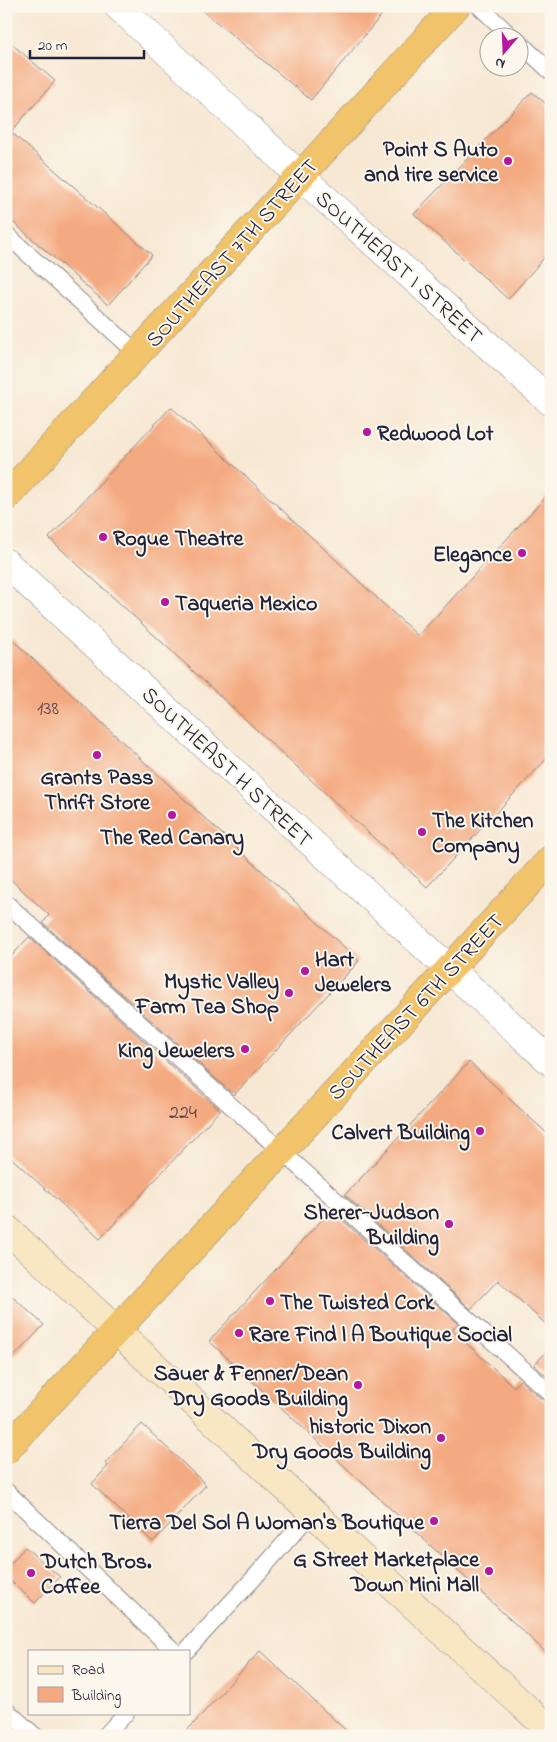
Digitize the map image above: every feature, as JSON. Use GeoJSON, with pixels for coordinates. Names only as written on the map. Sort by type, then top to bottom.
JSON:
{"type":"FeatureCollection","features":[{"type":"Feature","properties":{"kind":"highway","name":"SOUTHEAST 7TH STREET"},"geometry":{"type":"LineString","coordinates":[[6,497],[456,6]]}},
{"type":"Feature","properties":{"kind":"highway","name":"SOUTHEAST 6TH STREET"},"geometry":{"type":"LineString","coordinates":[[6,1450],[551,859]]}},
{"type":"Feature","properties":{"kind":"street","name":"SOUTHEAST I STREET"},"geometry":{"type":"LineString","coordinates":[[118,6],[300,176],[551,402]]}},
{"type":"Feature","properties":{"kind":"street","name":"SOUTHEAST H STREET"},"geometry":{"type":"LineString","coordinates":[[6,563],[551,1062]]}},
{"type":"Feature","properties":{"kind":"street"},"geometry":{"type":"LineString","coordinates":[[6,1228],[551,1731]]}},
{"type":"Feature","properties":{"kind":"lane"},"geometry":{"type":"LineString","coordinates":[[479,6],[502,28]]}},
{"type":"Feature","properties":{"kind":"lane"},"geometry":{"type":"LineString","coordinates":[[530,52],[551,72]]}},
{"type":"Feature","properties":{"kind":"lane"},"geometry":{"type":"LineString","coordinates":[[6,234],[138,354]]}},
{"type":"Feature","properties":{"kind":"lane"},"geometry":{"type":"LineString","coordinates":[[6,903],[551,1394]]}},
{"type":"Feature","properties":{"kind":"lane"},"geometry":{"type":"LineString","coordinates":[[6,1491],[173,1650]]}},
{"type":"Feature","properties":{"kind":"lane"},"geometry":{"type":"LineString","coordinates":[[187,1650],[312,1512]]}},
{"type":"Feature","properties":{"kind":"lane"},"geometry":{"type":"LineString","coordinates":[[6,1710],[35,1736]]}},
{"type":"Feature","properties":{"kind":"lane"},"geometry":{"type":"LineString","coordinates":[[105,1736],[125,1714]]}},
{"type":"Feature","properties":{"kind":"building"},"geometry":{"type":"Polygon","coordinates":[[[197,6],[389,6],[311,100],[197,6]]]}},
{"type":"Feature","properties":{"kind":"building"},"geometry":{"type":"Polygon","coordinates":[[[6,39],[55,81],[11,132],[152,255],[108,305],[6,216],[6,39]]]}},
{"type":"Feature","properties":{"kind":"building","name":"Point S Auto and tire service"},"geometry":{"type":"Polygon","coordinates":[[[532,92],[551,108],[551,250],[508,299],[414,214],[532,92]]]}},
{"type":"Feature","properties":{"kind":"building"},"geometry":{"type":"Polygon","coordinates":[[[171,407],[418,636],[551,491],[551,754],[427,887],[49,538],[171,407]]]}},
{"type":"Feature","properties":{"kind":"building"},"geometry":{"type":"Polygon","coordinates":[[[6,634],[359,961],[234,1095],[43,923],[49,915],[6,875],[6,634]]]}},
{"type":"Feature","properties":{"kind":"building"},"geometry":{"type":"Polygon","coordinates":[[[29,937],[220,1110],[100,1239],[6,1153],[6,962],[29,937]]]}},
{"type":"Feature","properties":{"kind":"building"},"geometry":{"type":"Polygon","coordinates":[[[469,1062],[551,1137],[551,1329],[498,1280],[471,1309],[345,1195],[469,1062]]]}},
{"type":"Feature","properties":{"kind":"building"},"geometry":{"type":"Polygon","coordinates":[[[331,1210],[458,1323],[452,1330],[514,1387],[520,1380],[544,1401],[551,1404],[551,1657],[209,1341],[331,1210]]]}},
{"type":"Feature","properties":{"kind":"building"},"geometry":{"type":"Polygon","coordinates":[[[6,1291],[44,1325],[6,1365],[6,1291]]]}},
{"type":"Feature","properties":{"kind":"building"},"geometry":{"type":"Polygon","coordinates":[[[551,1347],[551,1380],[534,1365],[551,1347]]]}},
{"type":"Feature","properties":{"kind":"building"},"geometry":{"type":"Polygon","coordinates":[[[142,1424],[206,1485],[153,1542],[92,1484],[108,1466],[105,1463],[142,1424]]]}},
{"type":"Feature","properties":{"kind":"building","name":"Dutch Bros. Coffee"},"geometry":{"type":"Polygon","coordinates":[[[25,1547],[60,1577],[35,1603],[6,1577],[6,1569],[25,1547]]]}},
{"type":"Feature","properties":{"kind":"building"},"geometry":{"type":"Polygon","coordinates":[[[260,1651],[352,1736],[182,1736],[260,1651]]]}},
{"type":"Feature","properties":{"kind":"place","name":"Point S Auto and tire service"},"geometry":{"type":"Point","coordinates":[508,161]}},
{"type":"Feature","properties":{"kind":"place","name":"Redwood Lot"},"geometry":{"type":"Point","coordinates":[367,432]}},
{"type":"Feature","properties":{"kind":"place","name":"Rogue Theatre"},"geometry":{"type":"Point","coordinates":[103,537]}},
{"type":"Feature","properties":{"kind":"place","name":"Elegance"},"geometry":{"type":"Point","coordinates":[522,553]}},
{"type":"Feature","properties":{"kind":"place","name":"Taqueria Mexico"},"geometry":{"type":"Point","coordinates":[165,602]}},
{"type":"Feature","properties":{"kind":"place","name":"Grants Pass Thrift Store"},"geometry":{"type":"Point","coordinates":[97,755]}},
{"type":"Feature","properties":{"kind":"place","name":"The Red Canary"},"geometry":{"type":"Point","coordinates":[172,815]}},
{"type":"Feature","properties":{"kind":"place","name":"The Kitchen Company"},"geometry":{"type":"Point","coordinates":[422,832]}},
{"type":"Feature","properties":{"kind":"place","name":"Hart Jewelers"},"geometry":{"type":"Point","coordinates":[305,971]}},
{"type":"Feature","properties":{"kind":"place","name":"Mystic Valley Farm Tea Shop"},"geometry":{"type":"Point","coordinates":[289,993]}},
{"type":"Feature","properties":{"kind":"place","name":"King Jewelers"},"geometry":{"type":"Point","coordinates":[245,1049]}},
{"type":"Feature","properties":{"kind":"place","name":"Calvert Building"},"geometry":{"type":"Point","coordinates":[480,1131]}},
{"type":"Feature","properties":{"kind":"place","name":"Sherer-Judson Building"},"geometry":{"type":"Point","coordinates":[449,1224]}},
{"type":"Feature","properties":{"kind":"place","name":"The Twisted Cork"},"geometry":{"type":"Point","coordinates":[270,1301]}},
{"type":"Feature","properties":{"kind":"place","name":"Rare Find | A Boutique Social"},"geometry":{"type":"Point","coordinates":[239,1333]}},
{"type":"Feature","properties":{"kind":"place","name":"Sauer & Fenner/Dean Dry Goods Building"},"geometry":{"type":"Point","coordinates":[358,1385]}},
{"type":"Feature","properties":{"kind":"place","name":"historic Dixon Dry Goods Building"},"geometry":{"type":"Point","coordinates":[441,1438]}},
{"type":"Feature","properties":{"kind":"place","name":"Tierra Del Sol A Woman's Boutique"},"geometry":{"type":"Point","coordinates":[434,1521]}},
{"type":"Feature","properties":{"kind":"place","name":"G Street Marketplace Down Mini Mall"},"geometry":{"type":"Point","coordinates":[489,1571]}},
{"type":"Feature","properties":{"kind":"place","name":"Dutch Bros. Coffee"},"geometry":{"type":"Point","coordinates":[31,1573]}}]}
